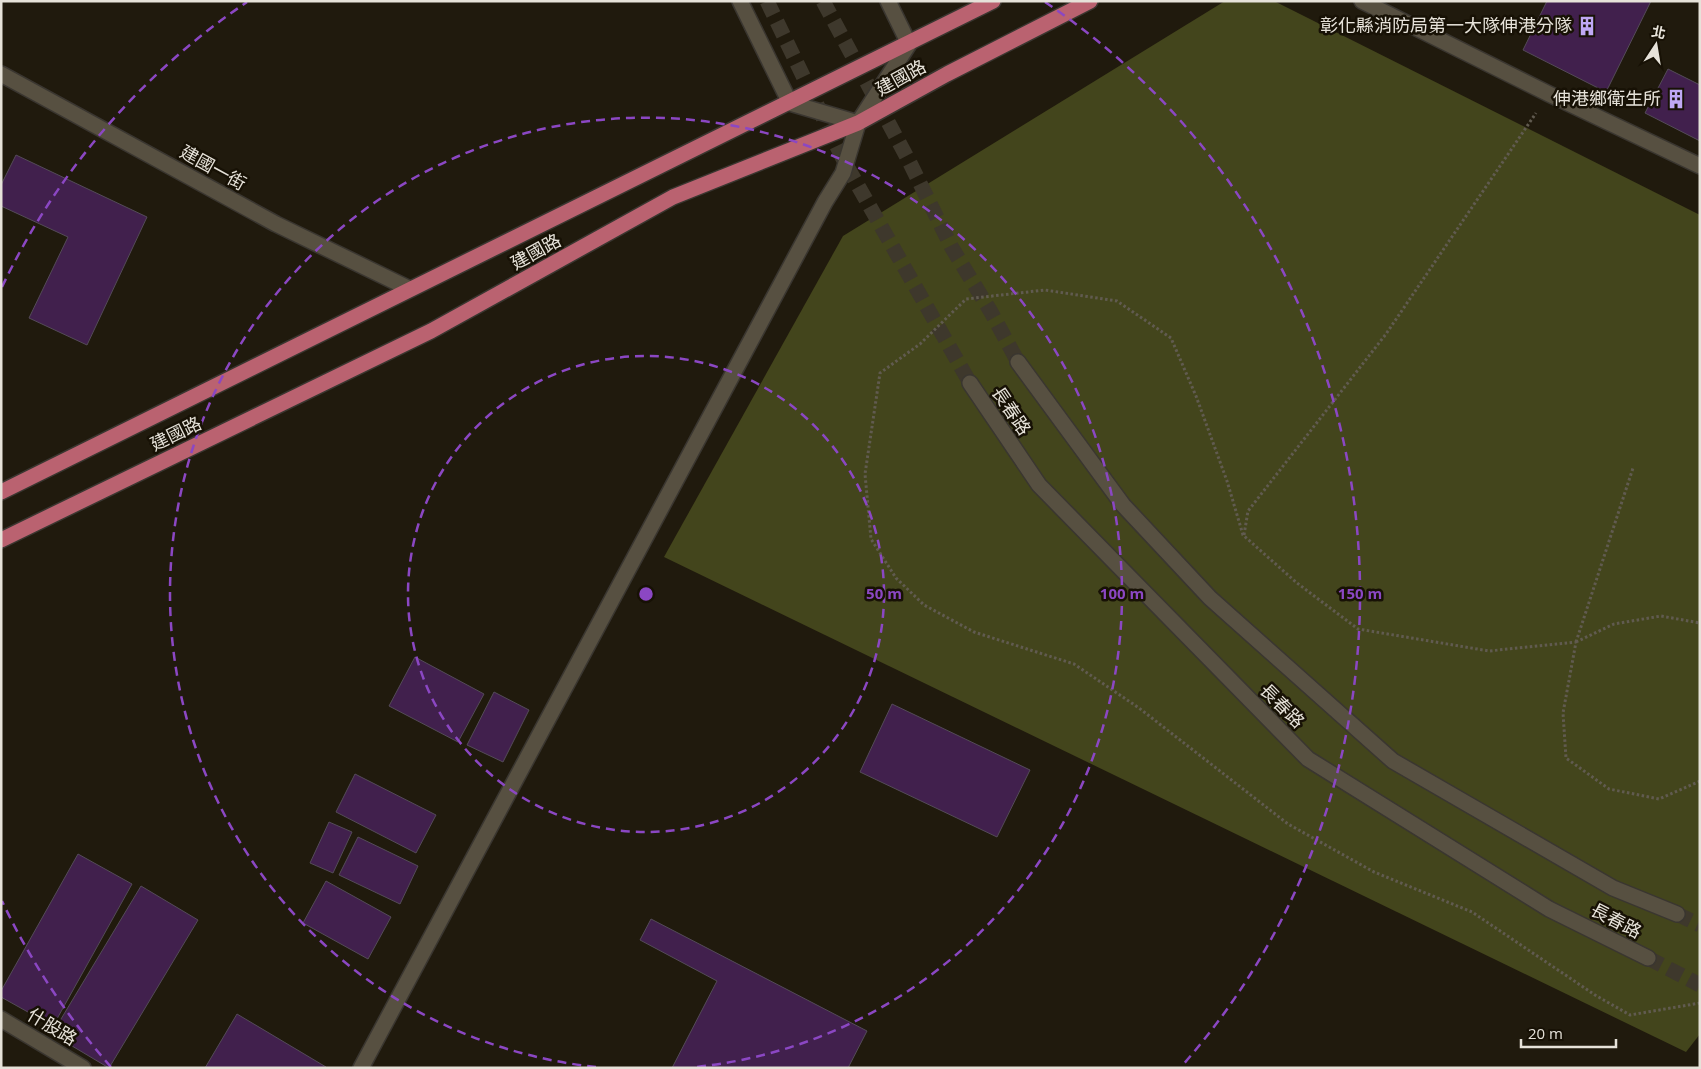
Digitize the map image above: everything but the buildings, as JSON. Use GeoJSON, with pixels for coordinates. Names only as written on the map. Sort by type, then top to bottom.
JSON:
{"type":"FeatureCollection","features":[{"type":"Feature","properties":{"kind":"main road","name":"建國路"},"geometry":{"type":"LineString","coordinates":[[1,492],[993,1]]}},
{"type":"Feature","properties":{"kind":"main road","name":"建國路"},"geometry":{"type":"LineString","coordinates":[[1,540],[431,331],[673,197],[858,123],[947,74],[1090,1]]}},
{"type":"Feature","properties":{"kind":"street"},"geometry":{"type":"LineString","coordinates":[[740,1],[790,103],[858,123]]}},
{"type":"Feature","properties":{"kind":"street"},"geometry":{"type":"LineString","coordinates":[[361,1068],[825,202],[843,173],[858,123],[909,44],[888,1]]}},
{"type":"Feature","properties":{"kind":"street"},"geometry":{"type":"LineString","coordinates":[[1362,1],[1549,94],[1700,166]]}},
{"type":"Feature","properties":{"kind":"street","name":"建國一街"},"geometry":{"type":"LineString","coordinates":[[1,74],[276,224],[410,289]]}},
{"type":"Feature","properties":{"kind":"street","name":"長春路"},"geometry":{"type":"LineString","coordinates":[[1018,362],[1123,505],[1210,598],[1394,761],[1613,888],[1678,914]]}},
{"type":"Feature","properties":{"kind":"street","name":"長春路"},"geometry":{"type":"LineString","coordinates":[[970,383],[1039,485],[1308,759],[1549,909],[1648,958]]}},
{"type":"Feature","properties":{"kind":"street","name":"什股路"},"geometry":{"type":"LineString","coordinates":[[1,1019],[83,1068]]}},
{"type":"Feature","properties":{"kind":"path"},"geometry":{"type":"LineString","coordinates":[[1244,535],[1248,511],[1386,334],[1549,94]]}},
{"type":"Feature","properties":{"kind":"path"},"geometry":{"type":"LineString","coordinates":[[1633,468],[1576,642],[1614,624],[1661,616],[1700,623]]}},
{"type":"Feature","properties":{"kind":"green space"},"geometry":{"type":"Polygon","coordinates":[[[1225,1],[1274,1],[1700,215],[1700,1034],[1686,1052],[664,557],[843,236],[1225,1]]]}},
{"type":"Feature","properties":{"kind":"tunnel"},"geometry":{"type":"LineString","coordinates":[[767,1],[844,161],[970,383]]}},
{"type":"Feature","properties":{"kind":"tunnel"},"geometry":{"type":"LineString","coordinates":[[823,1],[909,161],[952,248],[991,312],[1018,362]]}},
{"type":"Feature","properties":{"kind":"tunnel"},"geometry":{"type":"LineString","coordinates":[[1677,914],[1700,925]]}},
{"type":"Feature","properties":{"kind":"tunnel"},"geometry":{"type":"LineString","coordinates":[[1648,958],[1700,985]]}},
{"type":"Feature","properties":{"kind":"place","name":"彰化縣消防局第一大隊伸港分隊"},"geometry":{"type":"Point","coordinates":[1587,26]}},
{"type":"Feature","properties":{"kind":"place","name":"伸港鄉衛生所"},"geometry":{"type":"Point","coordinates":[1676,99]}}]}
